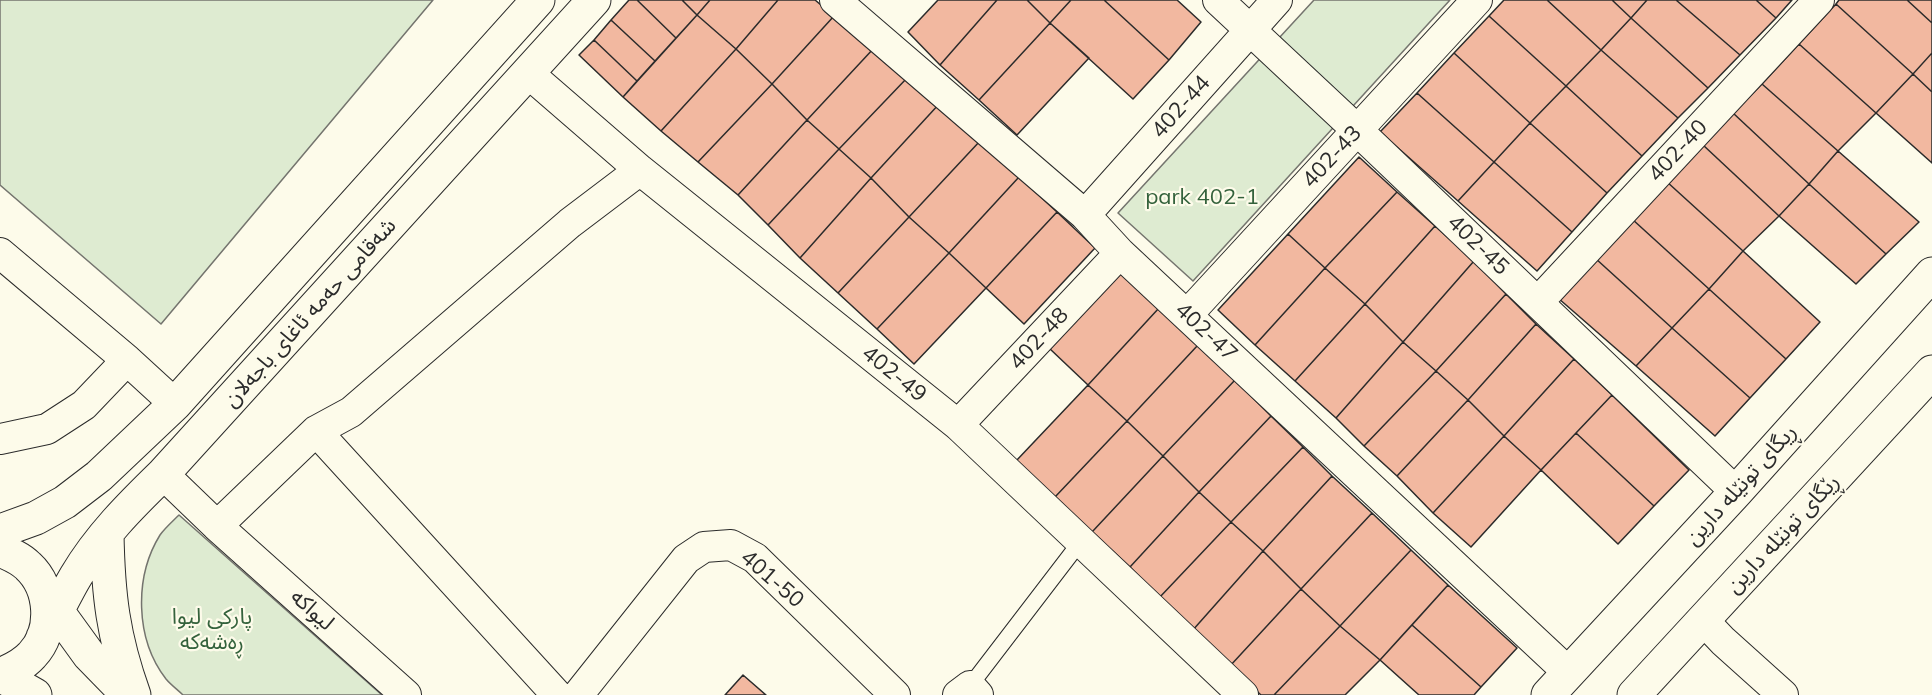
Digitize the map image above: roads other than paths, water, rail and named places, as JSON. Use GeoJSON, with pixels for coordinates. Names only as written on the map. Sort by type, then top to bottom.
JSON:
{"type":"FeatureCollection","features":[{"type":"Feature","properties":{"kind":"main road","name":"شەقامی حەمە ئاغای باجەلان"},"geometry":{"type":"LineString","coordinates":[[0,531],[36,518],[65,502],[99,476],[175,404],[538,0]]}},
{"type":"Feature","properties":{"kind":"main road","name":"شەقامی حەمە ئاغای باجەلان"},"geometry":{"type":"LineString","coordinates":[[0,675],[18,667],[33,654],[49,615],[122,514],[164,474],[594,0]]}},
{"type":"Feature","properties":{"kind":"main road"},"geometry":{"type":"LineString","coordinates":[[392,162],[424,188]]}},
{"type":"Feature","properties":{"kind":"main road","name":"ڕیگای تونێلە دارین"},"geometry":{"type":"LineString","coordinates":[[1558,684],[1736,492],[1932,274]]}},
{"type":"Feature","properties":{"kind":"main road","name":"ڕێگای تونێلە دارین"},"geometry":{"type":"LineString","coordinates":[[1634,695],[1932,372]]}},
{"type":"Feature","properties":{"kind":"main road"},"geometry":{"type":"LineString","coordinates":[[107,533],[108,580],[113,623],[123,665],[134,695]]}},
{"type":"Feature","properties":{"kind":"main road"},"geometry":{"type":"LineString","coordinates":[[0,550],[14,555],[28,566],[39,580],[49,615],[128,695]]}},
{"type":"Feature","properties":{"kind":"main road"},"geometry":{"type":"LineString","coordinates":[[0,675],[35,695]]}},
{"type":"Feature","properties":{"kind":"street","name":"402-47"},"geometry":{"type":"LineString","coordinates":[[835,0],[1085,215],[1120,253],[1187,315],[1558,684]]}},
{"type":"Feature","properties":{"kind":"street","name":"402-45"},"geometry":{"type":"LineString","coordinates":[[1218,0],[1736,492]]}},
{"type":"Feature","properties":{"kind":"street","name":"402-44"},"geometry":{"type":"LineString","coordinates":[[1085,215],[1278,0]]}},
{"type":"Feature","properties":{"kind":"street","name":"402-43"},"geometry":{"type":"LineString","coordinates":[[1187,315],[1478,0]]}},
{"type":"Feature","properties":{"kind":"street","name":"402-40"},"geometry":{"type":"LineString","coordinates":[[1538,302],[1819,0]]}},
{"type":"Feature","properties":{"kind":"street","name":"402-49"},"geometry":{"type":"LineString","coordinates":[[528,73],[640,170],[958,426],[1243,695]]}},
{"type":"Feature","properties":{"kind":"street"},"geometry":{"type":"LineString","coordinates":[[217,526],[316,431],[351,412],[570,223],[640,170]]}},
{"type":"Feature","properties":{"kind":"street"},"geometry":{"type":"LineString","coordinates":[[0,253],[127,360],[175,404]]}},
{"type":"Feature","properties":{"kind":"street","name":"402-48"},"geometry":{"type":"LineString","coordinates":[[958,426],[1120,253]]}},
{"type":"Feature","properties":{"kind":"street"},"geometry":{"type":"LineString","coordinates":[[0,439],[47,429],[84,405],[127,360]]}},
{"type":"Feature","properties":{"kind":"street"},"geometry":{"type":"LineString","coordinates":[[316,431],[557,695]]}},
{"type":"Feature","properties":{"kind":"street","name":"لیواکە"},"geometry":{"type":"LineString","coordinates":[[164,474],[217,526],[406,695]]}},
{"type":"Feature","properties":{"kind":"street","name":"401-50"},"geometry":{"type":"LineString","coordinates":[[578,695],[686,559],[704,547],[731,545],[755,558],[895,695]]}},
{"type":"Feature","properties":{"kind":"street"},"geometry":{"type":"LineString","coordinates":[[1703,620],[1783,695]]}},
{"type":"Feature","properties":{"kind":"lane"},"geometry":{"type":"LineString","coordinates":[[969,692],[1081,541]]}},
{"type":"Feature","properties":{"kind":"park label","name":"park 402-1"},"geometry":{"type":"Point","coordinates":[1202,197]}},
{"type":"Feature","properties":{"kind":"park label","name":"پارکی لیوا ڕەشەکە"},"geometry":{"type":"Point","coordinates":[212,630]}}]}
